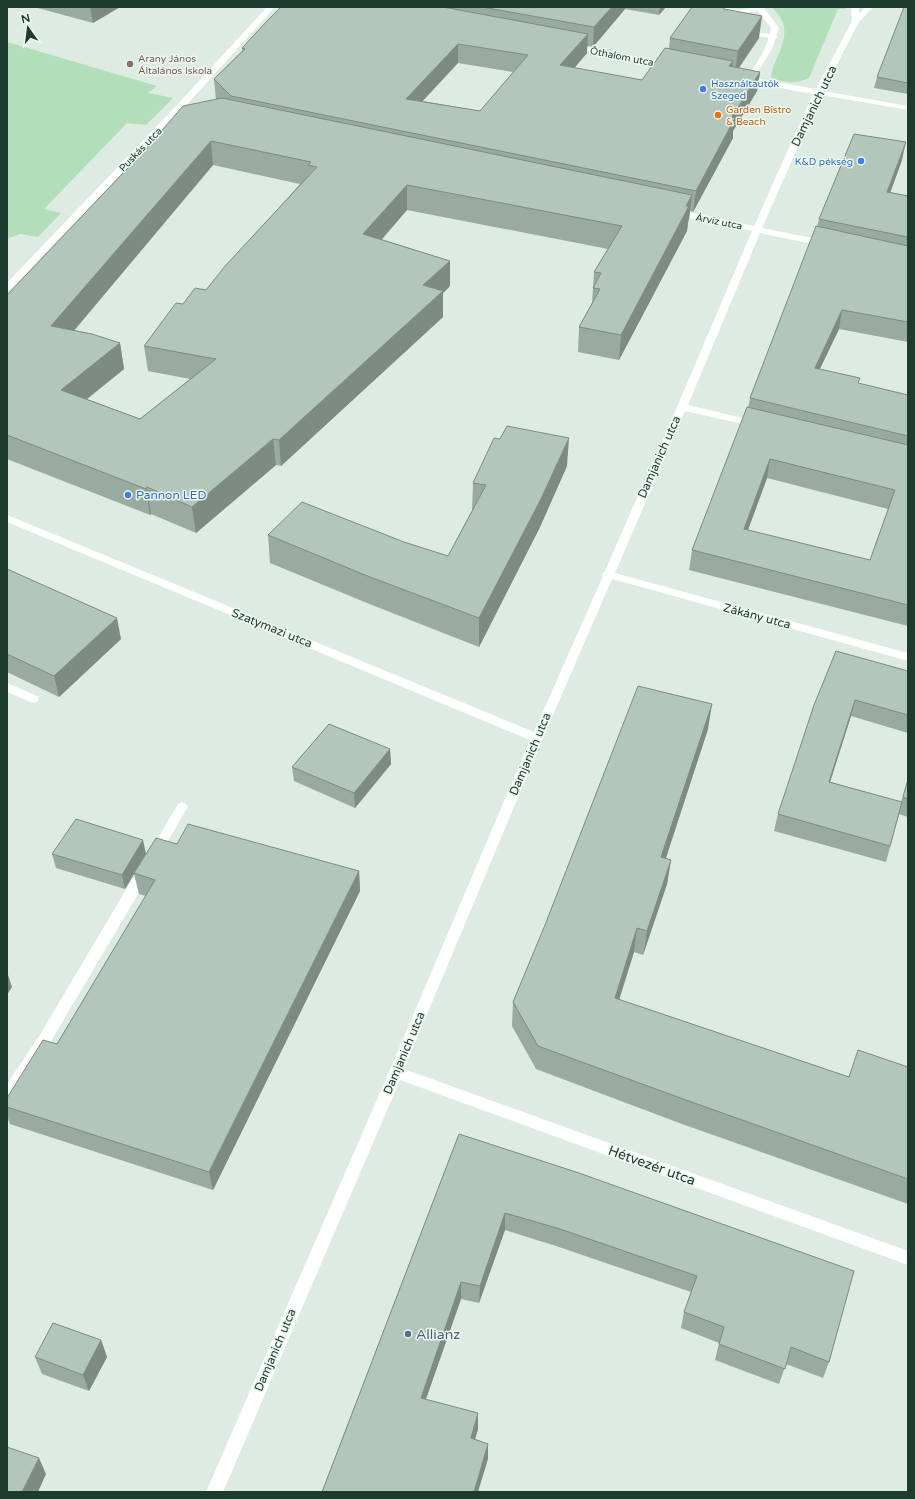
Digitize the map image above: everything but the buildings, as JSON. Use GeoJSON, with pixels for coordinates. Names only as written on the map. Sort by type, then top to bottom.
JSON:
{"type":"FeatureCollection","features":[{"type":"Feature","properties":{"kind":"street","name":"Puskás utca"},"geometry":{"type":"LineString","coordinates":[[7,288],[182,109],[271,7]]}},
{"type":"Feature","properties":{"kind":"street"},"geometry":{"type":"LineString","coordinates":[[725,7],[735,12],[760,8],[775,28],[770,48],[749,80]]}},
{"type":"Feature","properties":{"kind":"street"},"geometry":{"type":"LineString","coordinates":[[855,7],[856,22]]}},
{"type":"Feature","properties":{"kind":"street","name":"Damjanich utca"},"geometry":{"type":"LineString","coordinates":[[214,1492],[396,1072],[607,574],[682,406],[757,229],[818,92],[856,22],[869,7]]}},
{"type":"Feature","properties":{"kind":"street"},"geometry":{"type":"LineString","coordinates":[[735,12],[725,28],[774,36]]}},
{"type":"Feature","properties":{"kind":"street","name":"Öthalom utca"},"geometry":{"type":"LineString","coordinates":[[564,45],[682,67]]}},
{"type":"Feature","properties":{"kind":"street"},"geometry":{"type":"LineString","coordinates":[[734,77],[908,108]]}},
{"type":"Feature","properties":{"kind":"street","name":"Árvíz utca"},"geometry":{"type":"LineString","coordinates":[[666,210],[833,245]]}},
{"type":"Feature","properties":{"kind":"street"},"geometry":{"type":"LineString","coordinates":[[682,406],[765,426]]}},
{"type":"Feature","properties":{"kind":"street","name":"Szatymazi utca"},"geometry":{"type":"LineString","coordinates":[[7,518],[537,738]]}},
{"type":"Feature","properties":{"kind":"street","name":"Zákány utca"},"geometry":{"type":"LineString","coordinates":[[607,574],[908,657]]}},
{"type":"Feature","properties":{"kind":"street"},"geometry":{"type":"LineString","coordinates":[[7,687],[33,699]]}},
{"type":"Feature","properties":{"kind":"street"},"geometry":{"type":"LineString","coordinates":[[7,1096],[46,1037],[182,807]]}},
{"type":"Feature","properties":{"kind":"street","name":"Hétvezér utca"},"geometry":{"type":"LineString","coordinates":[[396,1072],[908,1258]]}},
{"type":"Feature","properties":{"kind":"green space"},"geometry":{"type":"Polygon","coordinates":[[[772,7],[845,7],[845,9],[838,9],[809,78],[790,82],[771,78],[784,37],[783,23],[772,7]]]}},
{"type":"Feature","properties":{"kind":"green space"},"geometry":{"type":"Polygon","coordinates":[[[7,42],[157,86],[148,93],[173,98],[146,125],[127,123],[44,209],[61,213],[38,237],[20,234],[7,239],[7,42]]]}},
{"type":"Feature","properties":{"kind":"place","name":"Arany János Általános Iskola"},"geometry":{"type":"Point","coordinates":[130,64]}},
{"type":"Feature","properties":{"kind":"place","name":"Használtautók Szeged"},"geometry":{"type":"Point","coordinates":[703,89]}},
{"type":"Feature","properties":{"kind":"place","name":"Garden Bistro & Beach"},"geometry":{"type":"Point","coordinates":[718,115]}},
{"type":"Feature","properties":{"kind":"place","name":"K&D pékség"},"geometry":{"type":"Point","coordinates":[861,161]}},
{"type":"Feature","properties":{"kind":"place","name":"Pannon LED"},"geometry":{"type":"Point","coordinates":[128,495]}},
{"type":"Feature","properties":{"kind":"place","name":"Allianz"},"geometry":{"type":"Point","coordinates":[408,1334]}}]}
